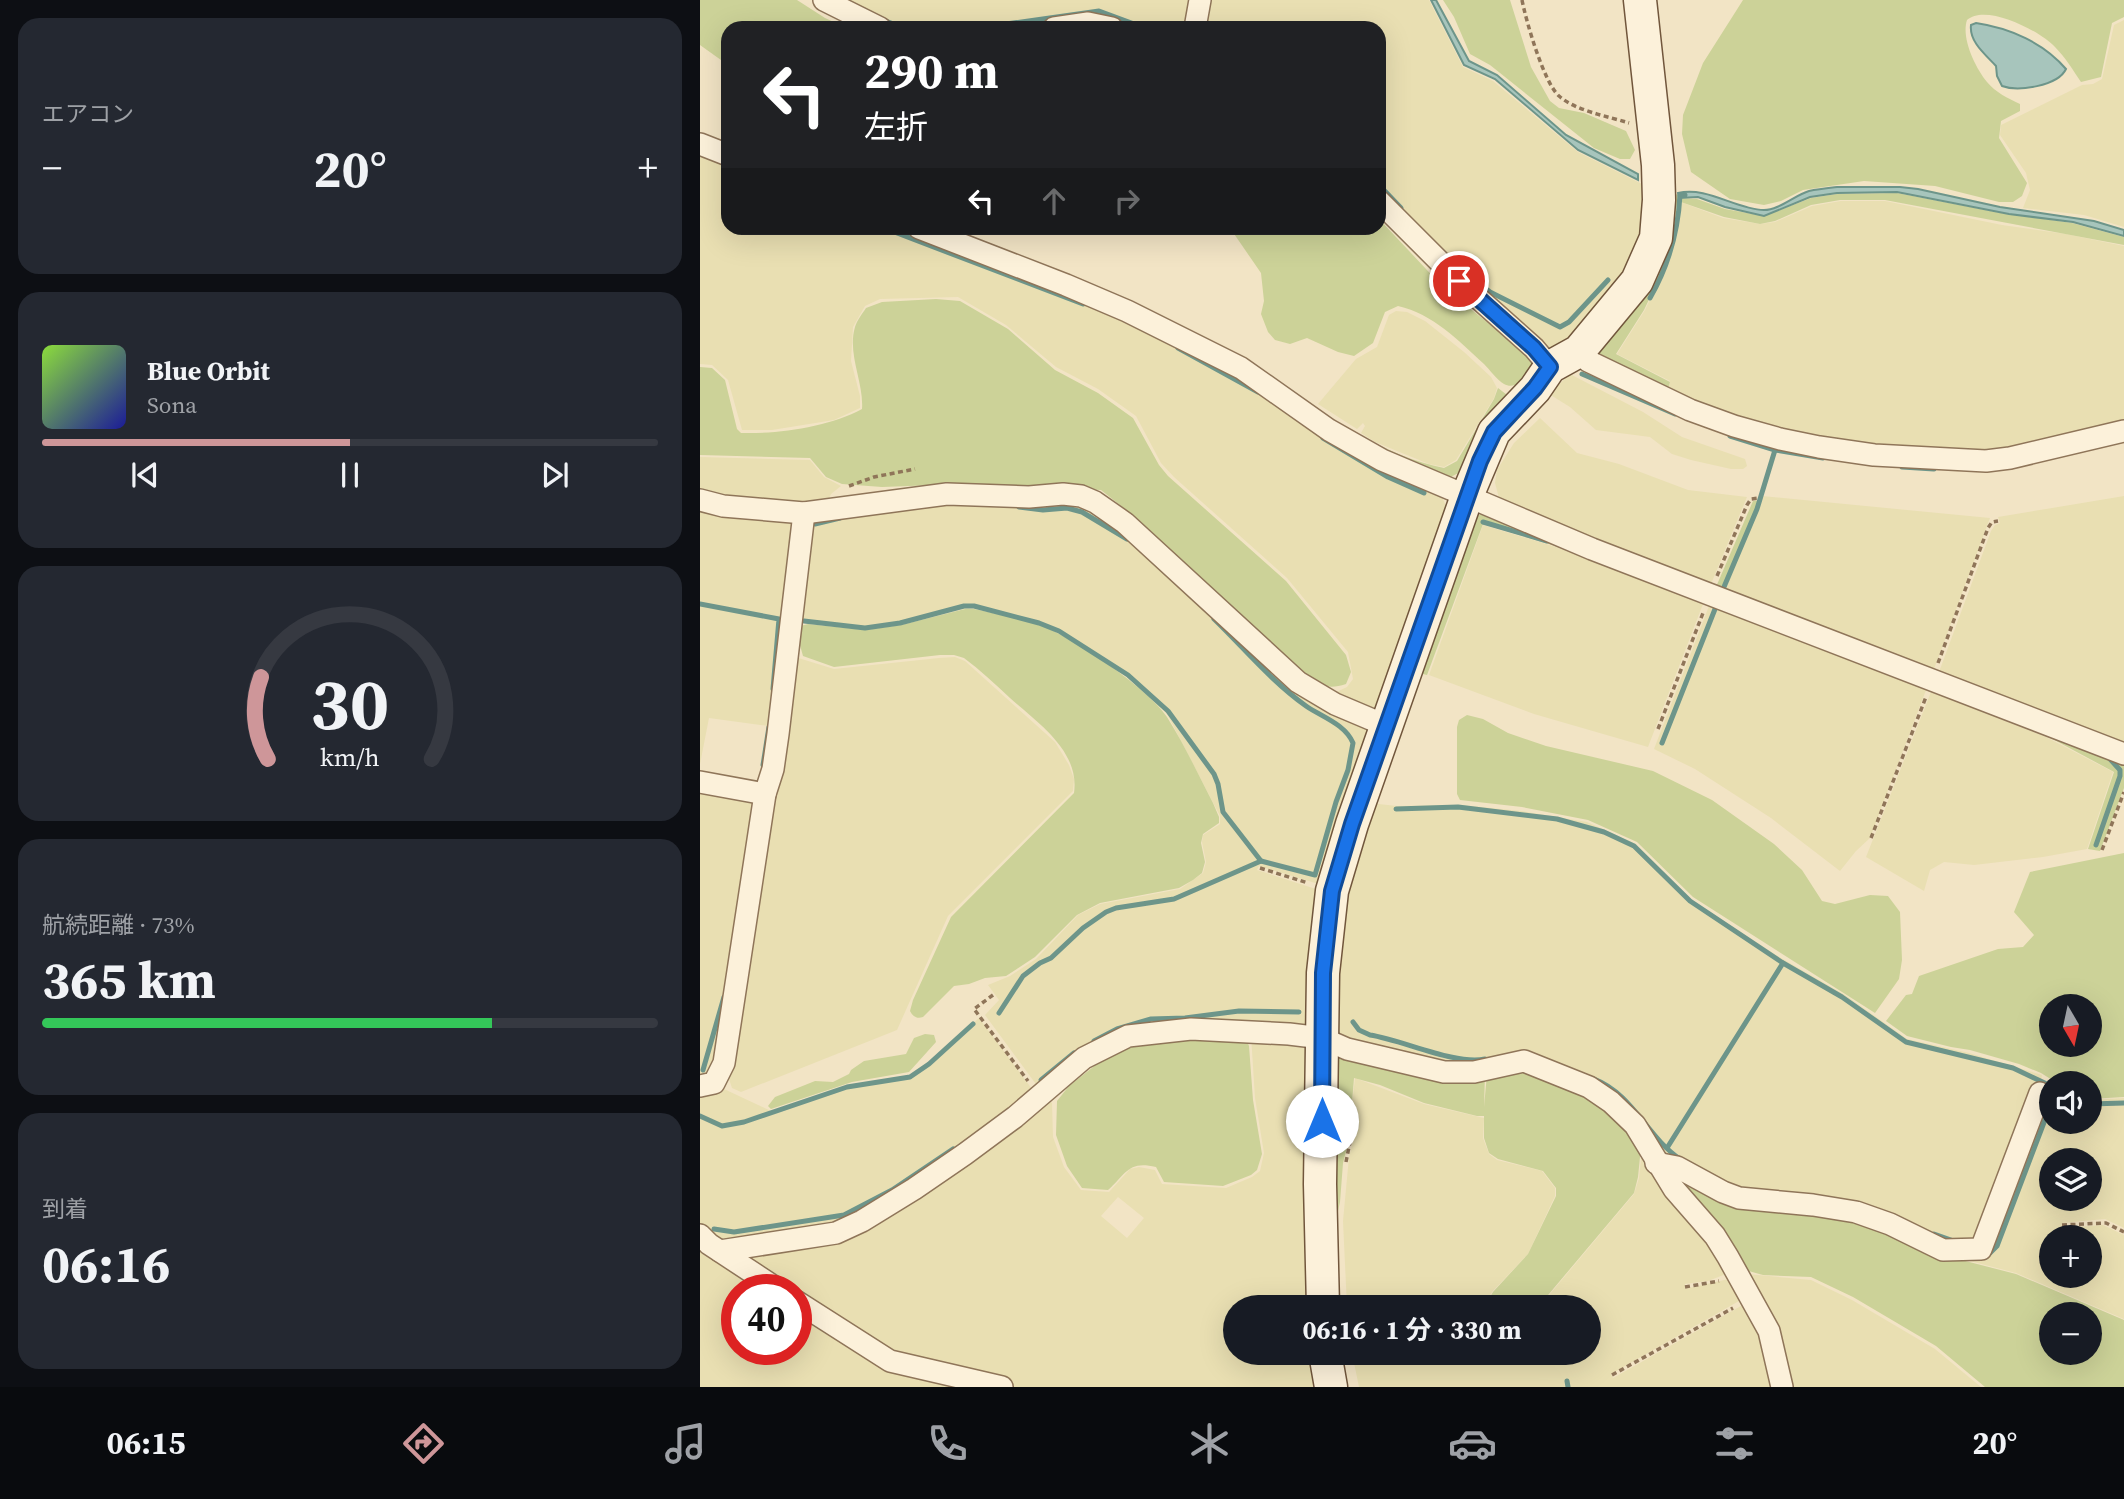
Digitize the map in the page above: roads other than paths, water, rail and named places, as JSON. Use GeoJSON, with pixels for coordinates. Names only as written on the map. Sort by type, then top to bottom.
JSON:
{"type":"FeatureCollection","features":[{"type":"Feature","properties":{"kind":"street"},"geometry":{"type":"LineString","coordinates":[[825,0],[866,21]]}},
{"type":"Feature","properties":{"kind":"street"},"geometry":{"type":"LineString","coordinates":[[1196,21],[1200,0]]}},
{"type":"Feature","properties":{"kind":"street"},"geometry":{"type":"LineString","coordinates":[[1323,1295],[1320,1184],[1323,973],[1332,891],[1352,824],[1467,496],[1494,432],[1535,388],[1550,367],[1579,351],[1637,281],[1656,238],[1660,200],[1658,166],[1640,0]]}},
{"type":"Feature","properties":{"kind":"street"},"geometry":{"type":"LineString","coordinates":[[700,145],[721,152]]}},
{"type":"Feature","properties":{"kind":"street"},"geometry":{"type":"LineString","coordinates":[[1386,208],[1459,281],[1534,348],[1550,367]]}},
{"type":"Feature","properties":{"kind":"street"},"geometry":{"type":"LineString","coordinates":[[937,235],[1066,285],[1241,368],[1329,430],[1381,460],[1592,550],[2124,754]]}},
{"type":"Feature","properties":{"kind":"street"},"geometry":{"type":"LineString","coordinates":[[1579,351],[1588,361],[1690,410],[1757,433],[1819,447],[1874,455],[1975,462],[2010,458],[2124,431]]}},
{"type":"Feature","properties":{"kind":"street"},"geometry":{"type":"LineString","coordinates":[[700,500],[723,506],[804,513],[947,494],[1081,496],[1096,502],[1118,517],[1298,682],[1335,704],[1387,726]]}},
{"type":"Feature","properties":{"kind":"street"},"geometry":{"type":"LineString","coordinates":[[700,1086],[714,1083],[724,1063],[765,794],[778,734],[804,513]]}},
{"type":"Feature","properties":{"kind":"street"},"geometry":{"type":"LineString","coordinates":[[700,782],[765,794]]}},
{"type":"Feature","properties":{"kind":"street"},"geometry":{"type":"LineString","coordinates":[[720,1251],[836,1233],[862,1221],[965,1154],[1084,1058],[1135,1034],[1222,1030],[1322,1038],[1347,1049],[1444,1072],[1474,1072],[1524,1062],[1589,1087],[1623,1112],[1635,1125],[1656,1163],[1674,1189],[1715,1236],[1737,1273],[1769,1331],[1782,1387]]}},
{"type":"Feature","properties":{"kind":"street"},"geometry":{"type":"LineString","coordinates":[[1656,1163],[1677,1167],[1739,1198],[1856,1212],[1890,1224],[1943,1250],[1981,1249],[2039,1096]]}},
{"type":"Feature","properties":{"kind":"street"},"geometry":{"type":"LineString","coordinates":[[701,1237],[755,1274]]}},
{"type":"Feature","properties":{"kind":"street"},"geometry":{"type":"LineString","coordinates":[[812,1311],[890,1361],[1002,1387]]}},
{"type":"Feature","properties":{"kind":"street"},"geometry":{"type":"LineString","coordinates":[[1327,1365],[1331,1387]]}},
{"type":"Feature","properties":{"kind":"water"},"geometry":{"type":"Polygon","coordinates":[[[1431,0],[1436,0],[1469,61],[1497,75],[1566,135],[1638,174],[1638,180],[1578,150],[1495,79],[1464,65],[1431,0]]]}},
{"type":"Feature","properties":{"kind":"water"},"geometry":{"type":"Polygon","coordinates":[[[1976,23],[2026,38],[2066,69],[2055,80],[2037,86],[2002,86],[1996,66],[1979,48],[1973,37],[1971,25],[1976,23]]]}},
{"type":"Feature","properties":{"kind":"water"},"geometry":{"type":"Polygon","coordinates":[[[1837,187],[1918,189],[2000,207],[2094,221],[2124,230],[2124,236],[2073,222],[2009,214],[1897,192],[1837,193],[1810,197],[1764,216],[1725,207],[1698,197],[1679,198],[1678,193],[1700,193],[1764,210],[1775,208],[1809,191],[1837,187]]]}},
{"type":"Feature","properties":{"kind":"waterway"},"geometry":{"type":"LineString","coordinates":[[1028,21],[1099,11],[1126,21]]}},
{"type":"Feature","properties":{"kind":"waterway"},"geometry":{"type":"LineString","coordinates":[[1386,192],[1401,208]]}},
{"type":"Feature","properties":{"kind":"waterway"},"geometry":{"type":"LineString","coordinates":[[1650,298],[1671,248],[1680,195],[1685,195]]}},
{"type":"Feature","properties":{"kind":"waterway"},"geometry":{"type":"LineString","coordinates":[[902,235],[1083,304]]}},
{"type":"Feature","properties":{"kind":"waterway"},"geometry":{"type":"LineString","coordinates":[[1462,270],[1490,292],[1560,327],[1569,322],[1608,280]]}},
{"type":"Feature","properties":{"kind":"waterway"},"geometry":{"type":"LineString","coordinates":[[1178,348],[1258,392]]}},
{"type":"Feature","properties":{"kind":"waterway"},"geometry":{"type":"LineString","coordinates":[[1582,374],[1675,414]]}},
{"type":"Feature","properties":{"kind":"waterway"},"geometry":{"type":"LineString","coordinates":[[1730,436],[1775,450],[1823,458]]}},
{"type":"Feature","properties":{"kind":"waterway"},"geometry":{"type":"LineString","coordinates":[[1323,438],[1388,477],[1424,493]]}},
{"type":"Feature","properties":{"kind":"waterway"},"geometry":{"type":"LineString","coordinates":[[1721,594],[1757,509],[1775,450]]}},
{"type":"Feature","properties":{"kind":"waterway"},"geometry":{"type":"LineString","coordinates":[[1902,467],[1934,469]]}},
{"type":"Feature","properties":{"kind":"waterway"},"geometry":{"type":"LineString","coordinates":[[1019,507],[1043,510],[1067,508],[1082,512],[1127,539]]}},
{"type":"Feature","properties":{"kind":"waterway"},"geometry":{"type":"LineString","coordinates":[[815,524],[840,518]]}},
{"type":"Feature","properties":{"kind":"waterway"},"geometry":{"type":"LineString","coordinates":[[1483,522],[1547,541]]}},
{"type":"Feature","properties":{"kind":"waterway"},"geometry":{"type":"LineString","coordinates":[[700,604],[779,619],[773,689]]}},
{"type":"Feature","properties":{"kind":"waterway"},"geometry":{"type":"LineString","coordinates":[[1662,743],[1717,604],[1719,605]]}},
{"type":"Feature","properties":{"kind":"waterway"},"geometry":{"type":"LineString","coordinates":[[804,621],[865,628],[974,606],[1059,631],[1128,675],[1168,711],[1214,774],[1223,812],[1261,861]]}},
{"type":"Feature","properties":{"kind":"waterway"},"geometry":{"type":"LineString","coordinates":[[999,1013],[1023,976],[1051,958],[1083,928],[1106,912],[1174,899],[1261,861],[1315,875],[1348,770],[1353,743],[1339,726],[1306,706],[1282,686],[1214,619]]}},
{"type":"Feature","properties":{"kind":"waterway"},"geometry":{"type":"LineString","coordinates":[[763,765],[769,727]]}},
{"type":"Feature","properties":{"kind":"waterway"},"geometry":{"type":"LineString","coordinates":[[2096,845],[2120,776],[2120,770],[2110,759]]}},
{"type":"Feature","properties":{"kind":"waterway"},"geometry":{"type":"LineString","coordinates":[[1396,809],[1458,807],[1557,819],[1604,832],[1634,846],[1690,901],[1783,963],[1842,997],[1906,1042],[2013,1068],[2039,1080]]}},
{"type":"Feature","properties":{"kind":"waterway"},"geometry":{"type":"LineString","coordinates":[[1667,1148],[1783,963]]}},
{"type":"Feature","properties":{"kind":"waterway"},"geometry":{"type":"LineString","coordinates":[[703,1070],[724,997]]}},
{"type":"Feature","properties":{"kind":"waterway"},"geometry":{"type":"LineString","coordinates":[[1094,1041],[1117,1029],[1151,1019],[1239,1011],[1299,1012]]}},
{"type":"Feature","properties":{"kind":"waterway"},"geometry":{"type":"LineString","coordinates":[[1353,1022],[1359,1030],[1370,1035],[1444,1055],[1473,1060],[1485,1059]]}},
{"type":"Feature","properties":{"kind":"waterway"},"geometry":{"type":"LineString","coordinates":[[700,1116],[722,1126],[744,1122],[847,1087],[910,1077],[929,1064],[973,1024]]}},
{"type":"Feature","properties":{"kind":"waterway"},"geometry":{"type":"LineString","coordinates":[[1041,1080],[1074,1053]]}},
{"type":"Feature","properties":{"kind":"waterway"},"geometry":{"type":"LineString","coordinates":[[1594,1079],[1608,1086],[1630,1105],[1668,1150],[1680,1159]]}},
{"type":"Feature","properties":{"kind":"waterway"},"geometry":{"type":"LineString","coordinates":[[2102,1104],[2124,1103]]}},
{"type":"Feature","properties":{"kind":"waterway"},"geometry":{"type":"LineString","coordinates":[[1986,1257],[1997,1246],[2040,1134]]}},
{"type":"Feature","properties":{"kind":"waterway"},"geometry":{"type":"LineString","coordinates":[[714,1229],[734,1232],[844,1215],[892,1190],[953,1149]]}},
{"type":"Feature","properties":{"kind":"waterway"},"geometry":{"type":"LineString","coordinates":[[1934,1234],[1951,1240]]}},
{"type":"Feature","properties":{"kind":"waterway"},"geometry":{"type":"LineString","coordinates":[[1567,1381],[1568,1387]]}}]}
